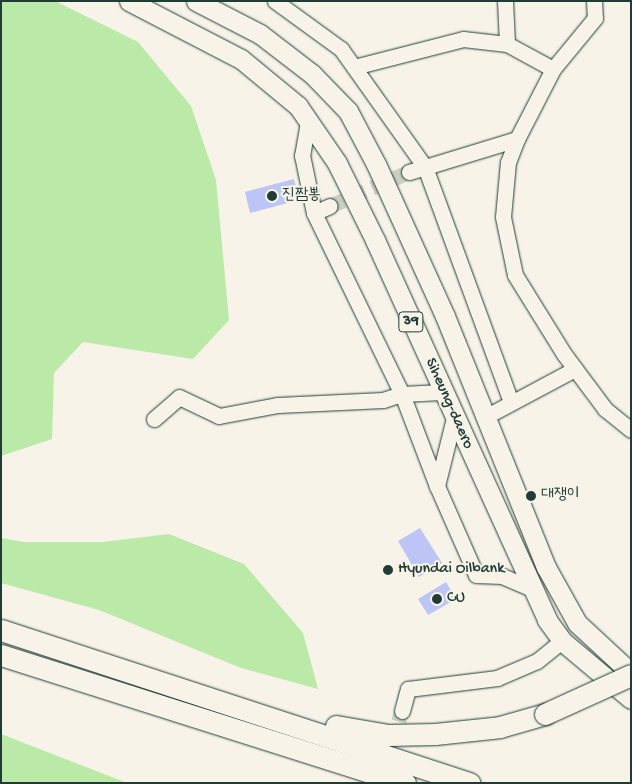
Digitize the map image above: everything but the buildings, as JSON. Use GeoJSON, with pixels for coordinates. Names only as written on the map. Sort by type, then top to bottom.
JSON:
{"type":"FeatureCollection","features":[{"type":"Feature","properties":{"kind":"highway"},"geometry":{"type":"LineString","coordinates":[[1,630],[470,783]]}},
{"type":"Feature","properties":{"kind":"highway"},"geometry":{"type":"LineString","coordinates":[[1,655],[404,783]]}},
{"type":"Feature","properties":{"kind":"highway"},"geometry":{"type":"LineString","coordinates":[[259,713],[388,735],[500,727],[545,714],[631,674]]}},
{"type":"Feature","properties":{"kind":"highway"},"geometry":{"type":"LineString","coordinates":[[218,724],[356,783]]}},
{"type":"Feature","properties":{"kind":"main road","name":"Siheung-daero"},"geometry":{"type":"LineString","coordinates":[[129,1],[241,59],[298,106],[337,163],[375,240],[530,588],[562,641],[631,698]]}},
{"type":"Feature","properties":{"kind":"main road","name":"Siheung-daero"},"geometry":{"type":"LineString","coordinates":[[196,1],[260,34],[312,74],[348,111],[376,164],[445,316],[546,567],[577,623],[631,674]]}},
{"type":"Feature","properties":{"kind":"street"},"geometry":{"type":"LineString","coordinates":[[275,1],[341,49],[425,166],[511,402]]}},
{"type":"Feature","properties":{"kind":"street"},"geometry":{"type":"LineString","coordinates":[[505,1],[507,44]]}},
{"type":"Feature","properties":{"kind":"street"},"geometry":{"type":"LineString","coordinates":[[594,1],[594,18],[553,69],[508,162],[503,217],[515,275],[575,369],[605,409],[631,430]]}},
{"type":"Feature","properties":{"kind":"street"},"geometry":{"type":"LineString","coordinates":[[354,67],[463,39],[507,44],[553,69]]}},
{"type":"Feature","properties":{"kind":"street"},"geometry":{"type":"LineString","coordinates":[[308,122],[302,155],[314,213],[402,394],[437,486],[476,575],[502,576],[530,588]]}},
{"type":"Feature","properties":{"kind":"street"},"geometry":{"type":"LineString","coordinates":[[409,172],[518,139]]}},
{"type":"Feature","properties":{"kind":"street"},"geometry":{"type":"LineString","coordinates":[[314,213],[330,206]]}},
{"type":"Feature","properties":{"kind":"street"},"geometry":{"type":"LineString","coordinates":[[485,417],[575,369]]}},
{"type":"Feature","properties":{"kind":"street"},"geometry":{"type":"LineString","coordinates":[[154,420],[179,397],[219,416],[278,405],[383,400],[402,394],[442,392]]}},
{"type":"Feature","properties":{"kind":"street"},"geometry":{"type":"LineString","coordinates":[[437,486],[454,418]]}},
{"type":"Feature","properties":{"kind":"street"},"geometry":{"type":"LineString","coordinates":[[402,711],[408,689],[497,678],[537,661],[562,641]]}},
{"type":"Feature","properties":{"kind":"green space"},"geometry":{"type":"Polygon","coordinates":[[[1,1],[55,1],[138,42],[191,106],[216,180],[229,320],[193,359],[83,342],[54,373],[52,439],[1,456],[1,1]]]}},
{"type":"Feature","properties":{"kind":"green space"},"geometry":{"type":"Polygon","coordinates":[[[169,534],[244,564],[303,633],[318,689],[241,668],[99,610],[1,583],[1,538],[24,542],[103,542],[169,534]]]}},
{"type":"Feature","properties":{"kind":"green space"},"geometry":{"type":"Polygon","coordinates":[[[1,734],[127,783],[1,783],[1,734]]]}},
{"type":"Feature","properties":{"kind":"tunnel"},"geometry":{"type":"LineString","coordinates":[[330,206],[409,172]]}},
{"type":"Feature","properties":{"kind":"tunnel"},"geometry":{"type":"LineString","coordinates":[[392,743],[402,711]]}},
{"type":"Feature","properties":{"kind":"place","name":"진짬뽕"},"geometry":{"type":"Point","coordinates":[272,196]}},
{"type":"Feature","properties":{"kind":"place","name":"대쟁이"},"geometry":{"type":"Point","coordinates":[531,496]}},
{"type":"Feature","properties":{"kind":"place","name":"Hyundai Oilbank"},"geometry":{"type":"Point","coordinates":[388,570]}},
{"type":"Feature","properties":{"kind":"place","name":"CU"},"geometry":{"type":"Point","coordinates":[437,599]}}]}
